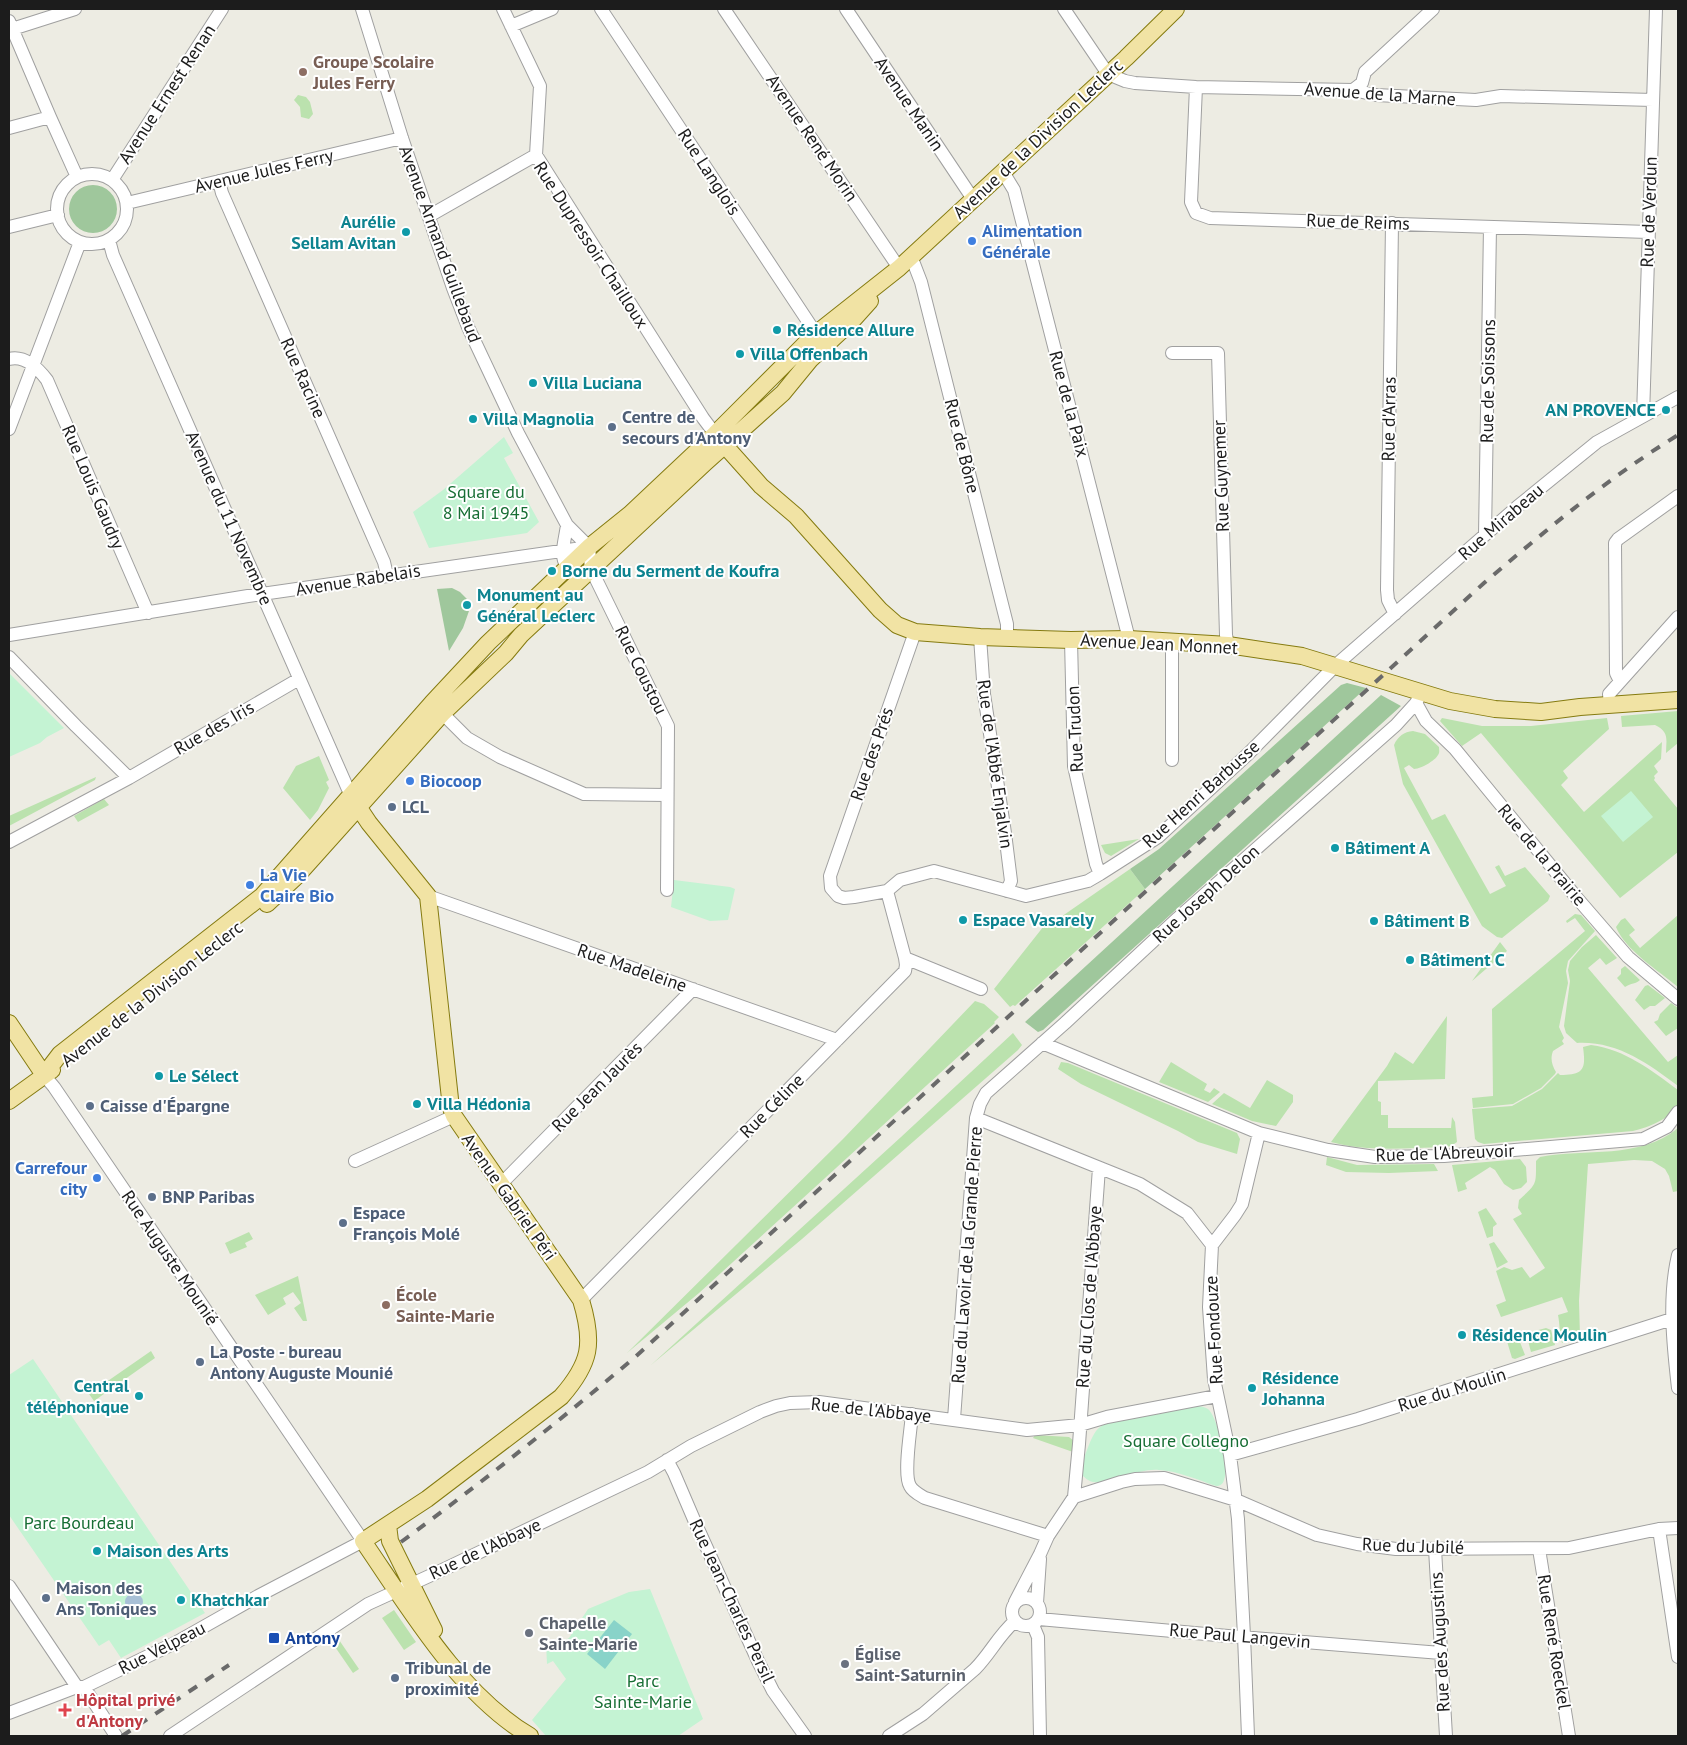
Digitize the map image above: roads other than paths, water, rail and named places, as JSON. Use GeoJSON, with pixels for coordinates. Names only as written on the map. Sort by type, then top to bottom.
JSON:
{"type":"FeatureCollection","features":[{"type":"Feature","properties":{"kind":"main road","name":"Avenue de la Division Leclerc"},"geometry":{"type":"LineString","coordinates":[[9,1101],[44,1075],[67,1062],[271,901],[296,877],[354,802],[438,708],[488,643],[589,546],[720,440],[783,393],[810,360],[852,321],[911,256],[1108,74],[1172,10]]}},
{"type":"Feature","properties":{"kind":"main road","name":"Avenue de la Division Leclerc"},"geometry":{"type":"LineString","coordinates":[[438,708],[506,653],[521,636],[602,561],[720,440],[813,336],[899,268]]}},
{"type":"Feature","properties":{"kind":"main road","name":"Avenue Jean Monnet"},"geometry":{"type":"LineString","coordinates":[[720,440],[761,486],[796,516],[880,610],[897,625],[915,632],[980,637],[1071,640],[1129,639],[1228,645],[1302,656],[1336,665],[1419,698],[1495,709],[1541,712],[1580,707],[1678,700]]}},
{"type":"Feature","properties":{"kind":"main road"},"geometry":{"type":"LineString","coordinates":[[354,802],[428,896]]}},
{"type":"Feature","properties":{"kind":"main road","name":"Avenue Gabriel Péri"},"geometry":{"type":"LineString","coordinates":[[363,1541],[427,1499],[561,1397],[581,1371],[586,1358],[588,1341],[588,1325],[580,1300],[454,1116],[451,1108],[428,896]]}},
{"type":"Feature","properties":{"kind":"main road"},"geometry":{"type":"LineString","coordinates":[[9,1022],[44,1075]]}},
{"type":"Feature","properties":{"kind":"main road"},"geometry":{"type":"LineString","coordinates":[[388,1525],[390,1541],[447,1660],[478,1694],[522,1733]]}},
{"type":"Feature","properties":{"kind":"main road","name":"Rue Auguste Mounié"},"geometry":{"type":"LineString","coordinates":[[363,1541],[447,1660]]}},
{"type":"Feature","properties":{"kind":"street"},"geometry":{"type":"LineString","coordinates":[[75,9],[10,27],[77,177]]}},
{"type":"Feature","properties":{"kind":"street","name":"Avenue Ernest Renan"},"geometry":{"type":"LineString","coordinates":[[112,180],[222,9]]}},
{"type":"Feature","properties":{"kind":"street","name":"Avenue Armand Guillebaud"},"geometry":{"type":"LineString","coordinates":[[362,9],[402,138],[468,327],[518,433],[568,525],[589,546]]}},
{"type":"Feature","properties":{"kind":"street"},"geometry":{"type":"LineString","coordinates":[[503,9],[540,86],[536,155]]}},
{"type":"Feature","properties":{"kind":"street"},"geometry":{"type":"LineString","coordinates":[[511,26],[552,9]]}},
{"type":"Feature","properties":{"kind":"street","name":"Rue Langlois"},"geometry":{"type":"LineString","coordinates":[[601,9],[811,326],[813,336]]}},
{"type":"Feature","properties":{"kind":"street","name":"Avenue René Morin"},"geometry":{"type":"LineString","coordinates":[[724,9],[899,268]]}},
{"type":"Feature","properties":{"kind":"street","name":"Avenue Manin"},"geometry":{"type":"LineString","coordinates":[[846,9],[972,199]]}},
{"type":"Feature","properties":{"kind":"street"},"geometry":{"type":"LineString","coordinates":[[1064,9],[1108,74]]}},
{"type":"Feature","properties":{"kind":"street"},"geometry":{"type":"LineString","coordinates":[[1353,90],[1362,83],[1365,72],[1433,9]]}},
{"type":"Feature","properties":{"kind":"street","name":"Rue de Verdun"},"geometry":{"type":"LineString","coordinates":[[1643,416],[1656,9]]}},
{"type":"Feature","properties":{"kind":"street","name":"Avenue de la Marne"},"geometry":{"type":"LineString","coordinates":[[1108,74],[1135,83],[1196,87],[1353,90],[1376,94],[1476,100],[1501,96],[1653,100]]}},
{"type":"Feature","properties":{"kind":"street","name":"Rue de Reims"},"geometry":{"type":"LineString","coordinates":[[1196,87],[1191,202],[1196,214],[1210,218],[1648,232]]}},
{"type":"Feature","properties":{"kind":"street"},"geometry":{"type":"LineString","coordinates":[[9,128],[50,117]]}},
{"type":"Feature","properties":{"kind":"street","name":"Avenue Jules Ferry"},"geometry":{"type":"LineString","coordinates":[[127,203],[402,138]]}},
{"type":"Feature","properties":{"kind":"street","name":"Rue Dupressoir Chailloux"},"geometry":{"type":"LineString","coordinates":[[429,216],[536,155],[703,418],[720,440]]}},
{"type":"Feature","properties":{"kind":"street","name":"Rue de la Paix"},"geometry":{"type":"LineString","coordinates":[[1003,172],[1014,190],[1129,639]]}},
{"type":"Feature","properties":{"kind":"street"},"geometry":{"type":"LineString","coordinates":[[90,174],[102,175],[112,180],[124,194],[127,203],[127,214],[124,224],[118,233],[109,240],[94,244],[80,242],[70,236],[62,226],[58,215],[58,204],[62,192],[77,177],[90,174]]}},
{"type":"Feature","properties":{"kind":"street","name":"Rue Racine"},"geometry":{"type":"LineString","coordinates":[[219,181],[222,193],[384,562],[387,575]]}},
{"type":"Feature","properties":{"kind":"street"},"geometry":{"type":"LineString","coordinates":[[9,227],[58,215]]}},
{"type":"Feature","properties":{"kind":"street","name":"Rue d'Arras"},"geometry":{"type":"LineString","coordinates":[[1392,224],[1388,600],[1395,614]]}},
{"type":"Feature","properties":{"kind":"street","name":"Rue de Soissons"},"geometry":{"type":"LineString","coordinates":[[1485,535],[1490,227]]}},
{"type":"Feature","properties":{"kind":"street","name":"Avenue du 11 Novembre"},"geometry":{"type":"LineString","coordinates":[[109,240],[112,255],[354,802]]}},
{"type":"Feature","properties":{"kind":"street"},"geometry":{"type":"LineString","coordinates":[[9,429],[80,242]]}},
{"type":"Feature","properties":{"kind":"street","name":"Rue de Bône"},"geometry":{"type":"LineString","coordinates":[[911,256],[921,282],[1005,615],[1007,638]]}},
{"type":"Feature","properties":{"kind":"street","name":"Rue Guynemer"},"geometry":{"type":"LineString","coordinates":[[1172,353],[1218,352],[1226,635],[1228,645]]}},
{"type":"Feature","properties":{"kind":"street"},"geometry":{"type":"LineString","coordinates":[[9,359],[15,357],[33,365]]}},
{"type":"Feature","properties":{"kind":"street","name":"Rue Louis Gaudry"},"geometry":{"type":"LineString","coordinates":[[33,365],[47,380],[148,613]]}},
{"type":"Feature","properties":{"kind":"street","name":"Rue Mirabeau"},"geometry":{"type":"LineString","coordinates":[[1336,665],[1517,507],[1597,442],[1678,396]]}},
{"type":"Feature","properties":{"kind":"street"},"geometry":{"type":"LineString","coordinates":[[1620,681],[1616,673],[1615,543],[1678,496]]}},
{"type":"Feature","properties":{"kind":"street"},"geometry":{"type":"LineString","coordinates":[[568,525],[563,550],[564,563],[572,572],[588,572]]}},
{"type":"Feature","properties":{"kind":"street","name":"Avenue Rabelais"},"geometry":{"type":"LineString","coordinates":[[9,635],[262,594],[589,546]]}},
{"type":"Feature","properties":{"kind":"street","name":"Rue Coustou"},"geometry":{"type":"LineString","coordinates":[[589,546],[588,572],[658,703],[668,726],[667,890]]}},
{"type":"Feature","properties":{"kind":"street"},"geometry":{"type":"LineString","coordinates":[[1610,705],[1609,694],[1678,617]]}},
{"type":"Feature","properties":{"kind":"street","name":"Rue des Prés"},"geometry":{"type":"LineString","coordinates":[[830,876],[915,632]]}},
{"type":"Feature","properties":{"kind":"street","name":"Rue de l'Abbé Enjalvin"},"geometry":{"type":"LineString","coordinates":[[980,637],[984,694],[1006,833],[1011,881],[1007,891]]}},
{"type":"Feature","properties":{"kind":"street","name":"Rue Trudon"},"geometry":{"type":"LineString","coordinates":[[1071,640],[1074,766],[1100,874]]}},
{"type":"Feature","properties":{"kind":"street"},"geometry":{"type":"LineString","coordinates":[[1172,641],[1172,760]]}},
{"type":"Feature","properties":{"kind":"street"},"geometry":{"type":"LineString","coordinates":[[9,657],[129,778]]}},
{"type":"Feature","properties":{"kind":"street","name":"Rue Henri Barbusse"},"geometry":{"type":"LineString","coordinates":[[830,876],[831,888],[838,896],[844,898],[887,891],[900,880],[934,871],[1026,896],[1088,881],[1158,837],[1247,755],[1336,665]]}},
{"type":"Feature","properties":{"kind":"street","name":"Rue des Iris"},"geometry":{"type":"LineString","coordinates":[[9,842],[129,778],[300,679]]}},
{"type":"Feature","properties":{"kind":"street","name":"Rue de la Prairie"},"geometry":{"type":"LineString","coordinates":[[1419,698],[1426,721],[1455,749],[1628,957],[1678,999]]}},
{"type":"Feature","properties":{"kind":"street","name":"Rue Joseph Delon"},"geometry":{"type":"LineString","coordinates":[[986,1093],[1178,918],[1396,725],[1419,698]]}},
{"type":"Feature","properties":{"kind":"street"},"geometry":{"type":"LineString","coordinates":[[438,708],[467,738],[500,757],[584,794],[667,795]]}},
{"type":"Feature","properties":{"kind":"street"},"geometry":{"type":"LineString","coordinates":[[887,891],[905,958],[981,989]]}},
{"type":"Feature","properties":{"kind":"street","name":"Rue Madeleine"},"geometry":{"type":"LineString","coordinates":[[428,896],[837,1040]]}},
{"type":"Feature","properties":{"kind":"street","name":"Rue Céline"},"geometry":{"type":"LineString","coordinates":[[580,1300],[905,971],[905,958]]}},
{"type":"Feature","properties":{"kind":"street","name":"Rue Jean Jaurès"},"geometry":{"type":"LineString","coordinates":[[501,1184],[692,989]]}},
{"type":"Feature","properties":{"kind":"street","name":"Rue de l'Abreuvoir"},"geometry":{"type":"LineString","coordinates":[[1042,1043],[1259,1132],[1328,1150],[1375,1157],[1444,1156],[1643,1139],[1667,1127],[1678,1112]]}},
{"type":"Feature","properties":{"kind":"street","name":"Rue Auguste Mounié"},"geometry":{"type":"LineString","coordinates":[[44,1075],[65,1103],[363,1541]]}},
{"type":"Feature","properties":{"kind":"street","name":"Rue du Lavoir de la Grande Pierre"},"geometry":{"type":"LineString","coordinates":[[954,1419],[976,1118],[986,1093]]}},
{"type":"Feature","properties":{"kind":"street"},"geometry":{"type":"LineString","coordinates":[[355,1161],[454,1116]]}},
{"type":"Feature","properties":{"kind":"street"},"geometry":{"type":"LineString","coordinates":[[976,1118],[1140,1184],[1187,1213],[1212,1245],[1242,1204],[1259,1132]]}},
{"type":"Feature","properties":{"kind":"street","name":"Rue du Clos de l'Abbaye"},"geometry":{"type":"LineString","coordinates":[[1074,1497],[1099,1168]]}},
{"type":"Feature","properties":{"kind":"street","name":"Rue Fondouze"},"geometry":{"type":"LineString","coordinates":[[1212,1245],[1208,1307],[1217,1396],[1230,1454]]}},
{"type":"Feature","properties":{"kind":"street"},"geometry":{"type":"LineString","coordinates":[[1678,1254],[1674,1272],[1672,1319],[1678,1388]]}},
{"type":"Feature","properties":{"kind":"street","name":"Rue du Moulin"},"geometry":{"type":"LineString","coordinates":[[1230,1454],[1358,1419],[1672,1319]]}},
{"type":"Feature","properties":{"kind":"street","name":"Rue de l'Abbaye"},"geometry":{"type":"LineString","coordinates":[[170,1736],[368,1604],[648,1472],[667,1460],[752,1416],[776,1406],[819,1402],[1022,1429],[1080,1425],[1107,1417],[1217,1396]]}},
{"type":"Feature","properties":{"kind":"street"},"geometry":{"type":"LineString","coordinates":[[912,1414],[907,1473],[908,1484],[914,1491],[926,1498],[1048,1536]]}},
{"type":"Feature","properties":{"kind":"street"},"geometry":{"type":"LineString","coordinates":[[1230,1454],[1236,1500],[1248,1736]]}},
{"type":"Feature","properties":{"kind":"street","name":"Rue Jean-Charles Persil"},"geometry":{"type":"LineString","coordinates":[[667,1460],[758,1661],[773,1690],[805,1736]]}},
{"type":"Feature","properties":{"kind":"street","name":"Rue du Jubilé"},"geometry":{"type":"LineString","coordinates":[[1074,1497],[1121,1482],[1151,1477],[1164,1478],[1236,1500],[1317,1534],[1357,1544],[1396,1549],[1569,1548],[1659,1529],[1678,1528]]}},
{"type":"Feature","properties":{"kind":"street"},"geometry":{"type":"LineString","coordinates":[[1036,1622],[1023,1626],[1015,1621],[1012,1614],[1015,1602],[1048,1536],[1074,1497]]}},
{"type":"Feature","properties":{"kind":"street"},"geometry":{"type":"LineString","coordinates":[[1659,1529],[1678,1657]]}},
{"type":"Feature","properties":{"kind":"street","name":"Rue Velpeau"},"geometry":{"type":"LineString","coordinates":[[9,1713],[80,1687],[175,1643],[258,1596],[363,1541]]}},
{"type":"Feature","properties":{"kind":"street","name":"Rue des Augustins"},"geometry":{"type":"LineString","coordinates":[[1435,1549],[1446,1736]]}},
{"type":"Feature","properties":{"kind":"street","name":"Rue René Roeckel"},"geometry":{"type":"LineString","coordinates":[[1539,1549],[1569,1736]]}},
{"type":"Feature","properties":{"kind":"street"},"geometry":{"type":"LineString","coordinates":[[1040,1554],[1037,1603],[1041,1610],[1036,1622],[1040,1736]]}},
{"type":"Feature","properties":{"kind":"street"},"geometry":{"type":"LineString","coordinates":[[9,1586],[115,1735]]}},
{"type":"Feature","properties":{"kind":"street"},"geometry":{"type":"LineString","coordinates":[[1015,1602],[1026,1598],[1037,1603]]}},
{"type":"Feature","properties":{"kind":"street"},"geometry":{"type":"LineString","coordinates":[[889,1736],[923,1714],[975,1669],[1001,1634],[1015,1621]]}},
{"type":"Feature","properties":{"kind":"street","name":"Rue Paul Langevin"},"geometry":{"type":"LineString","coordinates":[[1036,1622],[1244,1636],[1441,1653]]}},
{"type":"Feature","properties":{"kind":"railway"},"geometry":{"type":"LineString","coordinates":[[401,1542],[519,1452],[634,1358],[1484,583],[1554,524],[1602,487],[1678,435]]}},
{"type":"Feature","properties":{"kind":"railway"},"geometry":{"type":"LineString","coordinates":[[122,1736],[229,1665]]}},
{"type":"Feature","properties":{"kind":"place","name":"Groupe Scolaire Jules Ferry"},"geometry":{"type":"Point","coordinates":[303,72]}},
{"type":"Feature","properties":{"kind":"place","name":"Aurélie Sellam Avitan"},"geometry":{"type":"Point","coordinates":[406,232]}},
{"type":"Feature","properties":{"kind":"place","name":"Alimentation Générale"},"geometry":{"type":"Point","coordinates":[972,241]}},
{"type":"Feature","properties":{"kind":"place","name":"Résidence Allure"},"geometry":{"type":"Point","coordinates":[777,330]}},
{"type":"Feature","properties":{"kind":"place","name":"Villa Offenbach"},"geometry":{"type":"Point","coordinates":[740,354]}},
{"type":"Feature","properties":{"kind":"place","name":"Villa Luciana"},"geometry":{"type":"Point","coordinates":[533,383]}},
{"type":"Feature","properties":{"kind":"place","name":"AN PROVENCE"},"geometry":{"type":"Point","coordinates":[1666,410]}},
{"type":"Feature","properties":{"kind":"place","name":"Villa Magnolia"},"geometry":{"type":"Point","coordinates":[473,419]}},
{"type":"Feature","properties":{"kind":"place","name":"Centre de secours d'Antony"},"geometry":{"type":"Point","coordinates":[612,427]}},
{"type":"Feature","properties":{"kind":"place","name":"Borne du Serment de Koufra"},"geometry":{"type":"Point","coordinates":[552,571]}},
{"type":"Feature","properties":{"kind":"place","name":"Monument au Général Leclerc"},"geometry":{"type":"Point","coordinates":[467,605]}},
{"type":"Feature","properties":{"kind":"place","name":"Biocoop"},"geometry":{"type":"Point","coordinates":[410,781]}},
{"type":"Feature","properties":{"kind":"place","name":"LCL"},"geometry":{"type":"Point","coordinates":[392,807]}},
{"type":"Feature","properties":{"kind":"place","name":"Bâtiment A"},"geometry":{"type":"Point","coordinates":[1335,848]}},
{"type":"Feature","properties":{"kind":"place","name":"La Vie Claire Bio"},"geometry":{"type":"Point","coordinates":[250,885]}},
{"type":"Feature","properties":{"kind":"place","name":"Espace Vasarely"},"geometry":{"type":"Point","coordinates":[963,920]}},
{"type":"Feature","properties":{"kind":"place","name":"Bâtiment B"},"geometry":{"type":"Point","coordinates":[1374,921]}},
{"type":"Feature","properties":{"kind":"place","name":"Bâtiment C"},"geometry":{"type":"Point","coordinates":[1410,960]}},
{"type":"Feature","properties":{"kind":"place","name":"Le Sélect"},"geometry":{"type":"Point","coordinates":[159,1076]}},
{"type":"Feature","properties":{"kind":"place","name":"Villa Hédonia"},"geometry":{"type":"Point","coordinates":[417,1104]}},
{"type":"Feature","properties":{"kind":"place","name":"Caisse d'Épargne"},"geometry":{"type":"Point","coordinates":[90,1106]}},
{"type":"Feature","properties":{"kind":"place","name":"Carrefour city"},"geometry":{"type":"Point","coordinates":[97,1178]}},
{"type":"Feature","properties":{"kind":"place","name":"BNP Paribas"},"geometry":{"type":"Point","coordinates":[152,1197]}},
{"type":"Feature","properties":{"kind":"place","name":"Espace François Molé"},"geometry":{"type":"Point","coordinates":[343,1223]}},
{"type":"Feature","properties":{"kind":"place","name":"École Sainte-Marie"},"geometry":{"type":"Point","coordinates":[386,1305]}},
{"type":"Feature","properties":{"kind":"place","name":"Résidence Moulin"},"geometry":{"type":"Point","coordinates":[1462,1335]}},
{"type":"Feature","properties":{"kind":"place","name":"La Poste - bureau Antony Auguste Mounié"},"geometry":{"type":"Point","coordinates":[200,1362]}},
{"type":"Feature","properties":{"kind":"place","name":"Résidence Johanna"},"geometry":{"type":"Point","coordinates":[1252,1388]}},
{"type":"Feature","properties":{"kind":"place","name":"Central téléphonique"},"geometry":{"type":"Point","coordinates":[139,1396]}},
{"type":"Feature","properties":{"kind":"place","name":"Maison des Arts"},"geometry":{"type":"Point","coordinates":[97,1551]}},
{"type":"Feature","properties":{"kind":"place","name":"Maison des Ans Toniques"},"geometry":{"type":"Point","coordinates":[46,1598]}},
{"type":"Feature","properties":{"kind":"place","name":"Khatchkar"},"geometry":{"type":"Point","coordinates":[181,1600]}},
{"type":"Feature","properties":{"kind":"place","name":"Chapelle Sainte-Marie"},"geometry":{"type":"Point","coordinates":[529,1633]}},
{"type":"Feature","properties":{"kind":"place","name":"Antony"},"geometry":{"type":"Point","coordinates":[274,1638]}},
{"type":"Feature","properties":{"kind":"place","name":"Église Saint-Saturnin"},"geometry":{"type":"Point","coordinates":[845,1664]}},
{"type":"Feature","properties":{"kind":"place","name":"Tribunal de proximité"},"geometry":{"type":"Point","coordinates":[395,1678]}},
{"type":"Feature","properties":{"kind":"place","name":"Hôpital privé d'Antony"},"geometry":{"type":"Point","coordinates":[65,1710]}},
{"type":"Feature","properties":{"kind":"park label","name":"Square du 8 Mai 1945"},"geometry":{"type":"Point","coordinates":[486,502]}},
{"type":"Feature","properties":{"kind":"park label","name":"Square Collegno"},"geometry":{"type":"Point","coordinates":[1186,1441]}},
{"type":"Feature","properties":{"kind":"park label","name":"Parc Bourdeau"},"geometry":{"type":"Point","coordinates":[79,1523]}},
{"type":"Feature","properties":{"kind":"park label","name":"Parc Sainte-Marie"},"geometry":{"type":"Point","coordinates":[643,1691]}}]}
